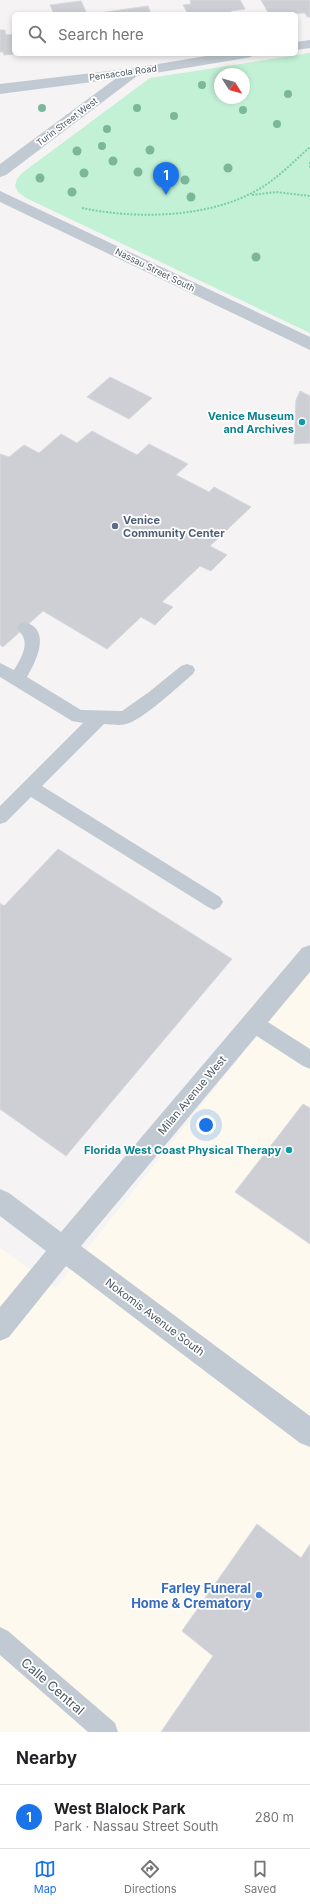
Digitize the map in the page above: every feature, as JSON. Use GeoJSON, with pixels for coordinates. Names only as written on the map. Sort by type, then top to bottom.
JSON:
{"type":"FeatureCollection","features":[{"type":"Feature","properties":{"kind":"street"},"geometry":{"type":"LineString","coordinates":[[298,46],[310,44]]}},
{"type":"Feature","properties":{"kind":"street","name":"Pensacola Road"},"geometry":{"type":"LineString","coordinates":[[0,89],[134,72],[234,56]]}},
{"type":"Feature","properties":{"kind":"street","name":"Turin Street West"},"geometry":{"type":"LineString","coordinates":[[0,172],[134,72]]}},
{"type":"Feature","properties":{"kind":"street","name":"Nassau Street South"},"geometry":{"type":"LineString","coordinates":[[0,196],[310,344]]}},
{"type":"Feature","properties":{"kind":"street","name":"Milan Avenue West"},"geometry":{"type":"LineString","coordinates":[[0,1328],[64,1249],[310,955]]}},
{"type":"Feature","properties":{"kind":"street","name":"Nokomis Avenue South"},"geometry":{"type":"LineString","coordinates":[[0,1201],[310,1433]]}},
{"type":"Feature","properties":{"kind":"lane"},"geometry":{"type":"LineString","coordinates":[[17,680],[27,662],[32,647],[32,638],[25,628]]}},
{"type":"Feature","properties":{"kind":"lane"},"geometry":{"type":"LineString","coordinates":[[0,669],[78,716],[125,718],[155,697],[187,670]]}},
{"type":"Feature","properties":{"kind":"lane"},"geometry":{"type":"LineString","coordinates":[[0,817],[100,717]]}},
{"type":"Feature","properties":{"kind":"lane"},"geometry":{"type":"LineString","coordinates":[[30,787],[214,902]]}},
{"type":"Feature","properties":{"kind":"lane"},"geometry":{"type":"LineString","coordinates":[[253,1023],[310,1060]]}},
{"type":"Feature","properties":{"kind":"lane","name":"Calle Central"},"geometry":{"type":"LineString","coordinates":[[0,1639],[106,1732]]}},
{"type":"Feature","properties":{"kind":"path"},"geometry":{"type":"LineString","coordinates":[[77,207],[105,212],[149,215],[222,205],[249,195],[275,179],[310,147]]}},
{"type":"Feature","properties":{"kind":"path"},"geometry":{"type":"LineString","coordinates":[[310,162],[310,169]]}},
{"type":"Feature","properties":{"kind":"path"},"geometry":{"type":"LineString","coordinates":[[249,195],[276,192],[310,196]]}},
{"type":"Feature","properties":{"kind":"shaded area"},"geometry":{"type":"Polygon","coordinates":[[[310,969],[310,1732],[0,1732],[0,1248],[56,1288],[310,969]]]}},
{"type":"Feature","properties":{"kind":"green space"},"geometry":{"type":"Polygon","coordinates":[[[310,53],[310,333],[26,198],[18,192],[15,186],[17,179],[22,173],[150,78],[214,68],[291,56],[298,56],[310,53]]]}},
{"type":"Feature","properties":{"kind":"building"},"geometry":{"type":"Polygon","coordinates":[[[190,0],[240,0],[245,9],[231,12],[187,12],[183,5],[191,4],[190,0]]]}},
{"type":"Feature","properties":{"kind":"building"},"geometry":{"type":"Polygon","coordinates":[[[261,0],[310,0],[310,17],[307,17],[305,13],[298,12],[268,12],[261,0]]]}},
{"type":"Feature","properties":{"kind":"building"},"geometry":{"type":"Polygon","coordinates":[[[81,1],[86,12],[53,12],[50,5],[81,1]]]}},
{"type":"Feature","properties":{"kind":"building"},"geometry":{"type":"Polygon","coordinates":[[[148,6],[150,12],[106,12],[148,6]]]}},
{"type":"Feature","properties":{"kind":"building"},"geometry":{"type":"Polygon","coordinates":[[[0,30],[5,30],[6,35],[12,34],[12,54],[4,55],[3,52],[0,52],[0,30]]]}},
{"type":"Feature","properties":{"kind":"building"},"geometry":{"type":"Polygon","coordinates":[[[110,377],[152,398],[129,419],[87,397],[110,377]]]}},
{"type":"Feature","properties":{"kind":"building","name":"Venice Museum and Archives"},"geometry":{"type":"Polygon","coordinates":[[[300,391],[310,396],[310,443],[294,444],[296,400],[300,391]]]}},
{"type":"Feature","properties":{"kind":"building","name":"Venice Community Center"},"geometry":{"type":"Polygon","coordinates":[[[92,431],[137,455],[149,444],[188,464],[176,475],[209,492],[214,487],[251,507],[210,546],[227,555],[211,571],[200,566],[162,602],[173,607],[155,625],[141,617],[107,649],[43,611],[3,647],[0,645],[0,454],[9,457],[24,445],[39,453],[61,434],[77,443],[92,431]]]}},
{"type":"Feature","properties":{"kind":"building"},"geometry":{"type":"Polygon","coordinates":[[[58,849],[232,959],[66,1156],[0,1109],[0,903],[4,906],[58,849]]]}},
{"type":"Feature","properties":{"kind":"building","name":"Florida West Coast Physical Therapy"},"geometry":{"type":"Polygon","coordinates":[[[303,1104],[310,1108],[310,1244],[235,1192],[303,1104]]]}},
{"type":"Feature","properties":{"kind":"building","name":"Farley Funeral Home & Crematory"},"geometry":{"type":"Polygon","coordinates":[[[257,1524],[301,1558],[310,1544],[310,1732],[161,1732],[213,1656],[182,1631],[257,1524]]]}},
{"type":"Feature","properties":{"kind":"place","name":"West Blalock Park"},"geometry":{"type":"Point","coordinates":[166,195]}},
{"type":"Feature","properties":{"kind":"place","name":"Venice Museum and Archives"},"geometry":{"type":"Point","coordinates":[302,422]}},
{"type":"Feature","properties":{"kind":"place","name":"Venice Community Center"},"geometry":{"type":"Point","coordinates":[115,526]}},
{"type":"Feature","properties":{"kind":"place","name":"Florida West Coast Physical Therapy"},"geometry":{"type":"Point","coordinates":[289,1150]}},
{"type":"Feature","properties":{"kind":"place","name":"Farley Funeral Home & Crematory"},"geometry":{"type":"Point","coordinates":[259,1595]}}]}
